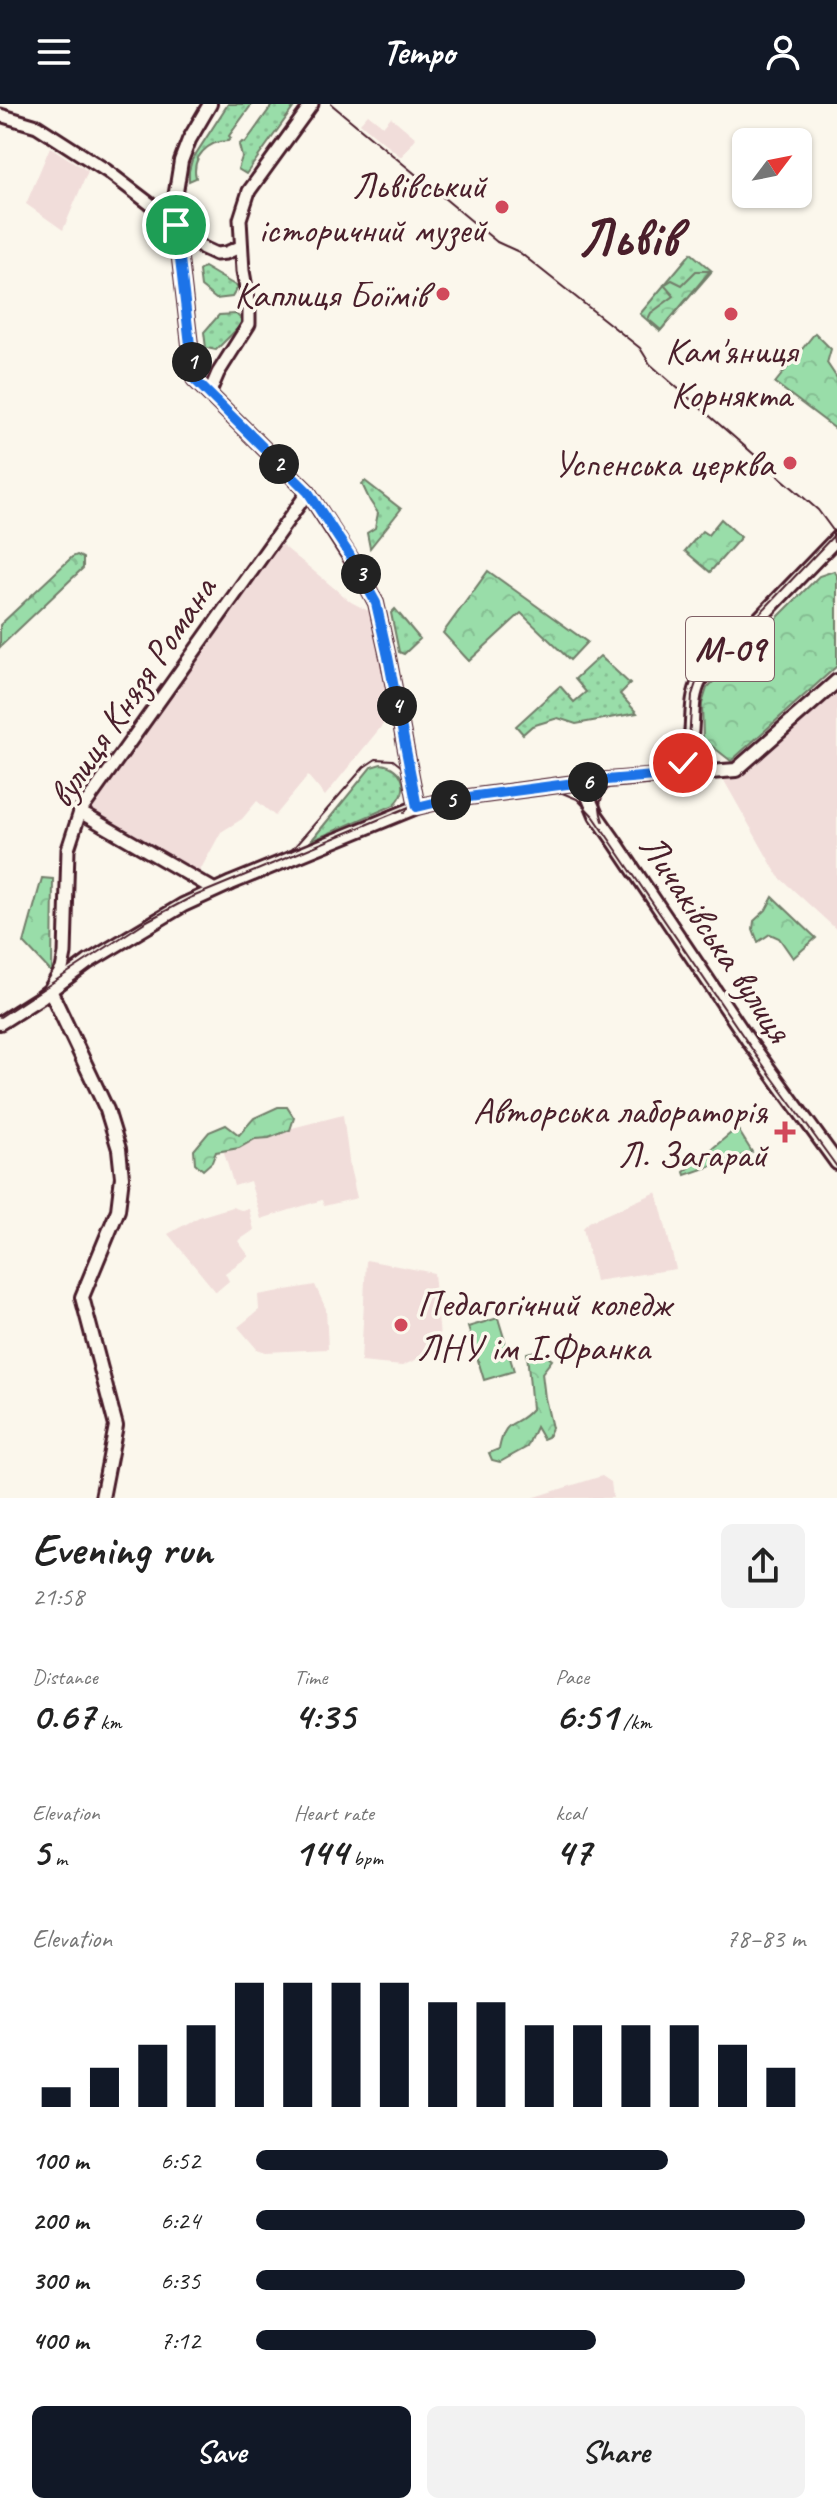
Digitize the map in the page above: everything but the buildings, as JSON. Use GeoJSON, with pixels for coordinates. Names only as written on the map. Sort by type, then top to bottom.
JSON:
{"type":"FeatureCollection","features":[{"type":"Feature","properties":{"kind":"main road"},"geometry":{"type":"LineString","coordinates":[[210,104],[181,161],[175,198],[194,379],[308,492],[359,571],[380,617],[417,807]]}},
{"type":"Feature","properties":{"kind":"main road"},"geometry":{"type":"LineString","coordinates":[[209,394],[218,373],[249,324],[240,247],[240,219],[249,191],[312,104]]}},
{"type":"Feature","properties":{"kind":"main road"},"geometry":{"type":"LineString","coordinates":[[0,115],[37,126],[107,171],[203,248],[216,254],[240,247]]}},
{"type":"Feature","properties":{"kind":"main road","name":"вулиця Князя Романа"},"geometry":{"type":"LineString","coordinates":[[50,990],[62,969],[65,954],[68,849],[80,812],[308,492]]}},
{"type":"Feature","properties":{"kind":"main road","name":"М-09"},"geometry":{"type":"LineString","coordinates":[[666,775],[683,763],[690,751],[695,693],[700,680],[837,538]]}},
{"type":"Feature","properties":{"kind":"main road","name":"М-09"},"geometry":{"type":"LineString","coordinates":[[582,782],[736,770],[837,681]]}},
{"type":"Feature","properties":{"kind":"main road"},"geometry":{"type":"LineString","coordinates":[[0,1023],[147,925],[215,890],[324,844],[417,807],[446,800],[582,782]]}},
{"type":"Feature","properties":{"kind":"main road","name":"Личаківська вулиця"},"geometry":{"type":"LineString","coordinates":[[582,782],[593,809],[608,833],[742,1032],[837,1163]]}},
{"type":"Feature","properties":{"kind":"main road"},"geometry":{"type":"LineString","coordinates":[[80,812],[215,890]]}},
{"type":"Feature","properties":{"kind":"main road"},"geometry":{"type":"LineString","coordinates":[[50,990],[107,1110],[119,1149],[122,1177],[118,1210],[82,1297],[116,1426],[102,1498]]}},
{"type":"Feature","properties":{"kind":"shaded area"},"geometry":{"type":"Polygon","coordinates":[[[368,114],[383,126],[391,117],[416,138],[401,157],[360,123],[368,114]]]}},
{"type":"Feature","properties":{"kind":"shaded area"},"geometry":{"type":"Polygon","coordinates":[[[50,147],[88,171],[63,230],[26,204],[50,147]]]}},
{"type":"Feature","properties":{"kind":"shaded area"},"geometry":{"type":"Polygon","coordinates":[[[281,544],[351,602],[376,615],[393,712],[325,796],[308,776],[275,816],[257,801],[242,819],[221,832],[197,876],[90,814],[89,810],[217,624],[281,544]]]}},
{"type":"Feature","properties":{"kind":"shaded area"},"geometry":{"type":"Polygon","coordinates":[[[837,687],[837,930],[778,876],[722,777],[736,777],[837,687]]]}},
{"type":"Feature","properties":{"kind":"shaded area"},"geometry":{"type":"Polygon","coordinates":[[[343,1115],[357,1198],[324,1206],[322,1200],[261,1219],[250,1181],[234,1186],[222,1146],[343,1115]]]}},
{"type":"Feature","properties":{"kind":"shaded area"},"geometry":{"type":"Polygon","coordinates":[[[657,1192],[676,1269],[595,1281],[583,1228],[589,1222],[657,1192]]]}},
{"type":"Feature","properties":{"kind":"shaded area"},"geometry":{"type":"Polygon","coordinates":[[[232,1207],[249,1209],[254,1230],[238,1241],[249,1256],[225,1273],[229,1281],[216,1292],[168,1234],[199,1217],[232,1207]]]}},
{"type":"Feature","properties":{"kind":"shaded area","name":"Педагогічний коледж ЛНУ ім І.Франка"},"geometry":{"type":"Polygon","coordinates":[[[366,1260],[434,1273],[441,1348],[402,1366],[361,1362],[366,1260]]]}},
{"type":"Feature","properties":{"kind":"shaded area"},"geometry":{"type":"Polygon","coordinates":[[[315,1285],[326,1309],[328,1349],[266,1352],[257,1349],[238,1327],[259,1310],[258,1295],[315,1285]]]}},
{"type":"Feature","properties":{"kind":"shaded area"},"geometry":{"type":"Polygon","coordinates":[[[602,1476],[611,1482],[613,1498],[532,1498],[602,1476]]]}},
{"type":"Feature","properties":{"kind":"green space"},"geometry":{"type":"Polygon","coordinates":[[[228,104],[252,104],[228,141],[214,144],[203,152],[196,163],[196,178],[189,181],[192,160],[228,104]]]}},
{"type":"Feature","properties":{"kind":"green space"},"geometry":{"type":"Polygon","coordinates":[[[273,104],[296,104],[246,174],[238,169],[242,157],[239,145],[245,143],[273,104]]]}},
{"type":"Feature","properties":{"kind":"green space"},"geometry":{"type":"Polygon","coordinates":[[[691,253],[712,271],[660,331],[640,314],[691,253]]]}},
{"type":"Feature","properties":{"kind":"green space"},"geometry":{"type":"Polygon","coordinates":[[[204,267],[238,287],[232,297],[216,299],[201,287],[199,271],[204,267]]]}},
{"type":"Feature","properties":{"kind":"green space"},"geometry":{"type":"Polygon","coordinates":[[[696,271],[710,271],[661,330],[648,319],[651,313],[674,296],[664,285],[672,280],[682,285],[696,271]]]}},
{"type":"Feature","properties":{"kind":"green space"},"geometry":{"type":"Polygon","coordinates":[[[236,314],[244,322],[216,350],[206,348],[204,332],[219,315],[236,314]]]}},
{"type":"Feature","properties":{"kind":"green space"},"geometry":{"type":"Polygon","coordinates":[[[815,333],[831,349],[827,363],[837,378],[837,430],[775,383],[815,333]]]}},
{"type":"Feature","properties":{"kind":"green space"},"geometry":{"type":"Polygon","coordinates":[[[365,481],[401,509],[370,548],[367,533],[375,528],[378,513],[362,484],[365,481]]]}},
{"type":"Feature","properties":{"kind":"green space"},"geometry":{"type":"Polygon","coordinates":[[[721,519],[741,537],[710,572],[685,551],[702,531],[708,535],[721,519]]]}},
{"type":"Feature","properties":{"kind":"green space"},"geometry":{"type":"Polygon","coordinates":[[[77,555],[83,558],[83,568],[0,647],[0,625],[77,555]]]}},
{"type":"Feature","properties":{"kind":"green space"},"geometry":{"type":"Polygon","coordinates":[[[488,571],[587,642],[570,660],[521,613],[469,661],[443,633],[488,571]]]}},
{"type":"Feature","properties":{"kind":"green space"},"geometry":{"type":"Polygon","coordinates":[[[834,571],[837,575],[837,666],[731,761],[703,739],[702,704],[707,688],[819,576],[834,571]]]}},
{"type":"Feature","properties":{"kind":"green space"},"geometry":{"type":"Polygon","coordinates":[[[395,609],[420,639],[404,654],[399,652],[391,613],[395,609]]]}},
{"type":"Feature","properties":{"kind":"green space"},"geometry":{"type":"Polygon","coordinates":[[[600,656],[630,684],[620,694],[637,713],[576,724],[558,718],[532,726],[523,734],[516,726],[560,686],[574,702],[586,692],[575,679],[600,656]]]}},
{"type":"Feature","properties":{"kind":"green space"},"geometry":{"type":"Polygon","coordinates":[[[381,764],[395,769],[402,780],[402,792],[394,805],[311,841],[371,767],[381,764]]]}},
{"type":"Feature","properties":{"kind":"green space"},"geometry":{"type":"Polygon","coordinates":[[[42,878],[53,879],[52,973],[24,943],[42,878]]]}},
{"type":"Feature","properties":{"kind":"green space"},"geometry":{"type":"Polygon","coordinates":[[[773,897],[816,938],[793,958],[779,938],[770,934],[758,942],[753,929],[754,921],[766,910],[773,897]]]}},
{"type":"Feature","properties":{"kind":"green space"},"geometry":{"type":"Polygon","coordinates":[[[278,1107],[287,1107],[294,1118],[290,1130],[269,1138],[255,1139],[239,1148],[216,1152],[212,1162],[203,1170],[195,1163],[194,1150],[209,1132],[226,1125],[239,1135],[254,1118],[278,1107]]]}},
{"type":"Feature","properties":{"kind":"green space"},"geometry":{"type":"Polygon","coordinates":[[[737,1128],[752,1152],[685,1175],[684,1172],[737,1128]]]}},
{"type":"Feature","properties":{"kind":"green space"},"geometry":{"type":"Polygon","coordinates":[[[498,1318],[514,1371],[484,1380],[468,1327],[498,1318]]]}},
{"type":"Feature","properties":{"kind":"green space"},"geometry":{"type":"Polygon","coordinates":[[[539,1350],[552,1360],[542,1373],[552,1428],[548,1437],[543,1439],[536,1427],[527,1447],[500,1462],[492,1460],[489,1453],[499,1449],[508,1427],[532,1409],[527,1353],[539,1350]]]}},
{"type":"Feature","properties":{"kind":"tram line"},"geometry":{"type":"LineString","coordinates":[[331,104],[497,242],[519,252],[640,348],[650,364],[818,510],[832,529],[834,542]]}},
{"type":"Feature","properties":{"kind":"tram line"},"geometry":{"type":"LineString","coordinates":[[0,1017],[145,922],[190,898],[416,804],[446,796],[528,789],[676,767],[689,741],[692,695],[697,680],[837,532]]}},
{"type":"Feature","properties":{"kind":"tram line"},"geometry":{"type":"LineString","coordinates":[[290,852],[364,767],[376,759],[393,760],[410,778],[413,799],[404,813]]}},
{"type":"Feature","properties":{"kind":"tram line"},"geometry":{"type":"LineString","coordinates":[[603,821],[600,808],[602,797],[620,780]]}},
{"type":"Feature","properties":{"kind":"tram line"},"geometry":{"type":"LineString","coordinates":[[555,790],[577,799],[594,817],[756,1055],[837,1167]]}},
{"type":"Feature","properties":{"kind":"place","name":"Львівський історичний музей"},"geometry":{"type":"Point","coordinates":[502,207]}},
{"type":"Feature","properties":{"kind":"place","name":"Каплиця Боїмів"},"geometry":{"type":"Point","coordinates":[443,294]}},
{"type":"Feature","properties":{"kind":"place","name":"Кам'яниця Корнякта"},"geometry":{"type":"Point","coordinates":[731,314]}},
{"type":"Feature","properties":{"kind":"place","name":"Успенська церква"},"geometry":{"type":"Point","coordinates":[790,463]}},
{"type":"Feature","properties":{"kind":"place","name":"Авторська лабораторія Л. Загарай"},"geometry":{"type":"Point","coordinates":[785,1132]}},
{"type":"Feature","properties":{"kind":"place","name":"Педагогічний коледж ЛНУ ім І.Франка"},"geometry":{"type":"Point","coordinates":[401,1325]}},
{"type":"Feature","properties":{"kind":"district","name":"Львів"},"geometry":{"type":"Point","coordinates":[628,237]}},
{"type":"Feature","properties":{"kind":"route"},"geometry":{"type":"LineString","coordinates":[[176,225],[194,379],[308,492],[367,585],[380,617],[417,807],[446,800],[582,782],[666,775],[683,763]]}}]}
